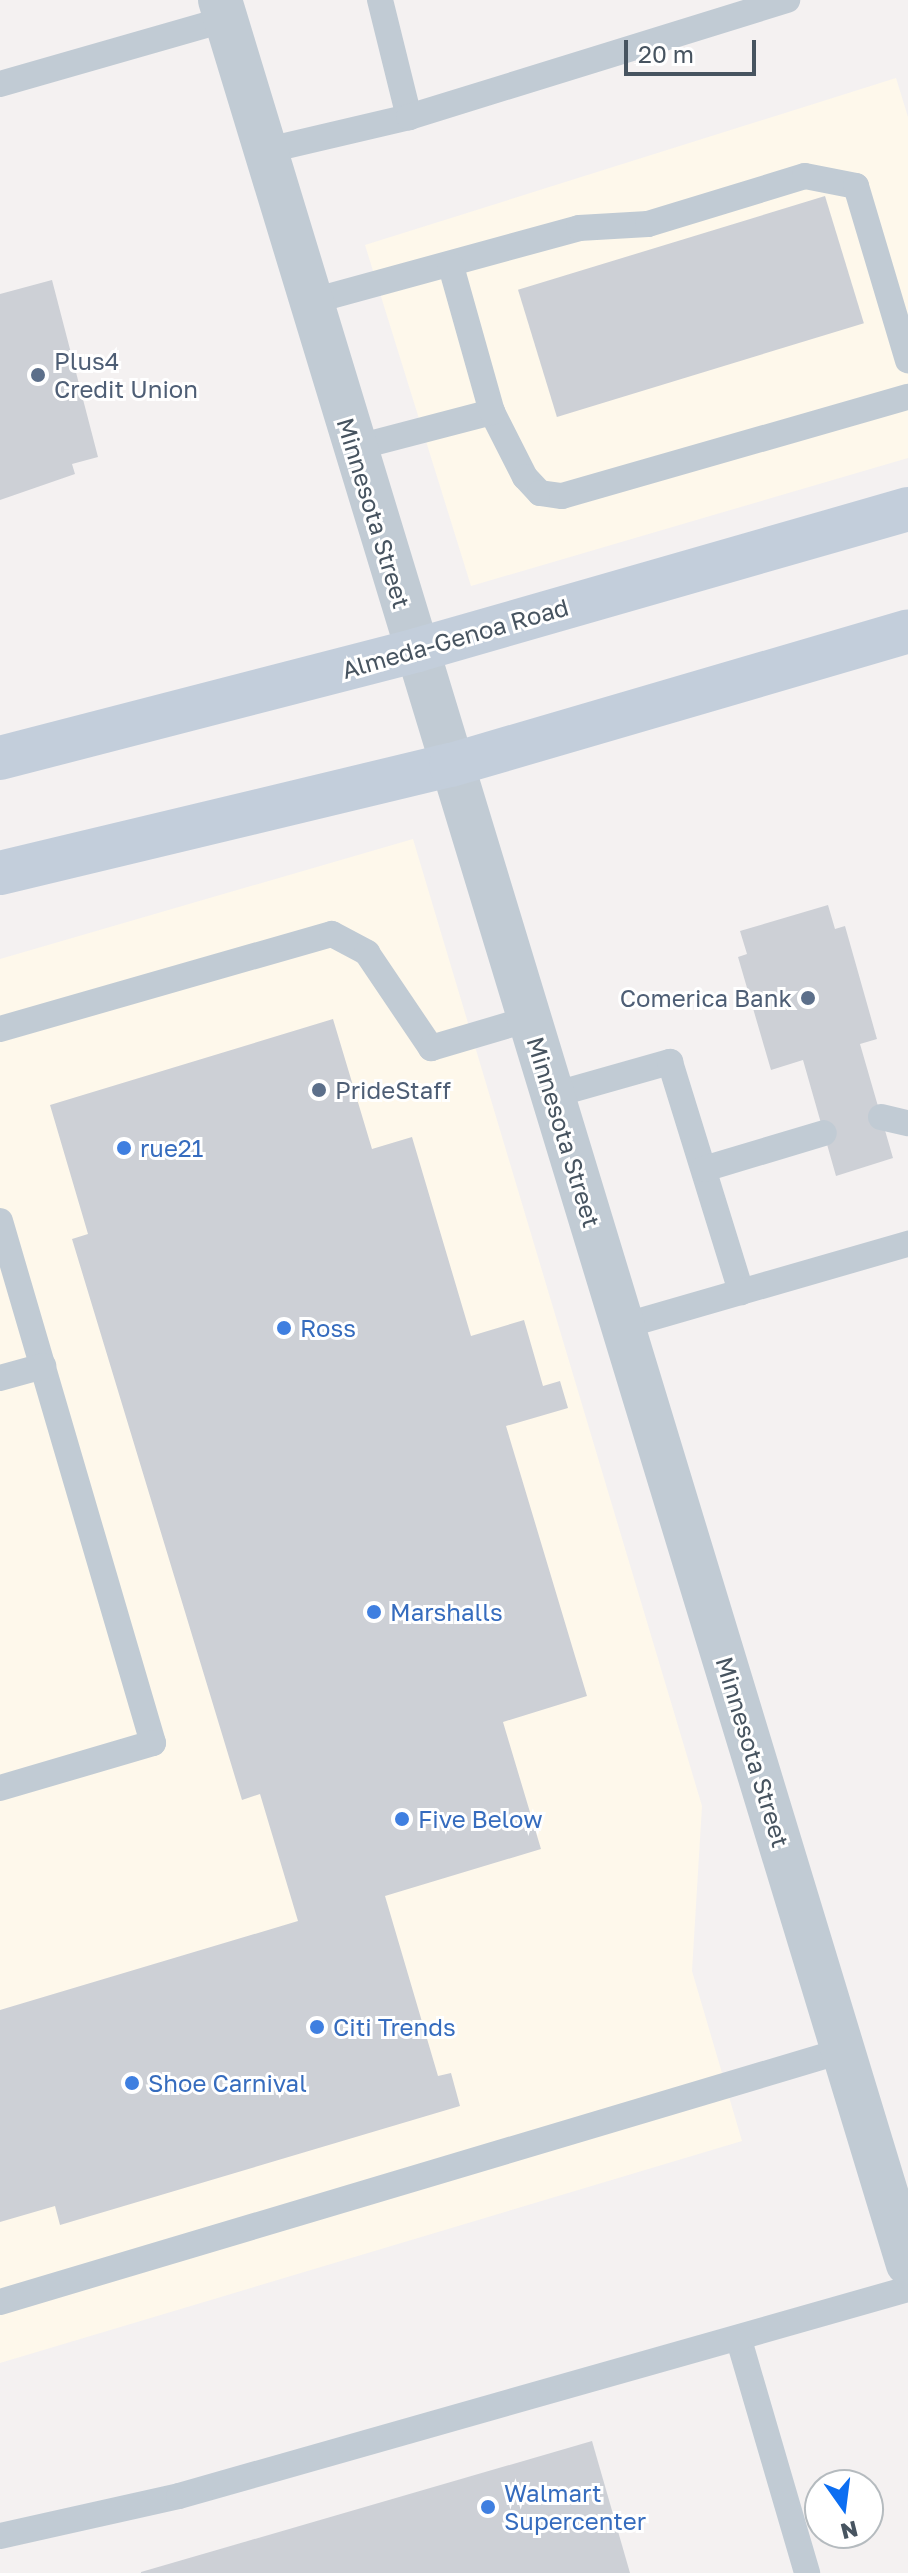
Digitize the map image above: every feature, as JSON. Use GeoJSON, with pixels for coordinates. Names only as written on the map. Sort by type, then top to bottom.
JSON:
{"type":"FeatureCollection","features":[{"type":"Feature","properties":{"kind":"main road","name":"Almeda-Genoa Road"},"geometry":{"type":"LineString","coordinates":[[0,758],[417,650],[908,509]]}},
{"type":"Feature","properties":{"kind":"main road"},"geometry":{"type":"LineString","coordinates":[[0,873],[451,765],[908,631]]}},
{"type":"Feature","properties":{"kind":"street","name":"Minnesota Street"},"geometry":{"type":"LineString","coordinates":[[223,9],[309,302],[845,2050],[908,2268]]}},
{"type":"Feature","properties":{"kind":"lane"},"geometry":{"type":"LineString","coordinates":[[380,0],[409,117]]}},
{"type":"Feature","properties":{"kind":"lane"},"geometry":{"type":"LineString","coordinates":[[264,151],[409,117],[787,0]]}},
{"type":"Feature","properties":{"kind":"lane"},"geometry":{"type":"LineString","coordinates":[[0,84],[223,9]]}},
{"type":"Feature","properties":{"kind":"lane"},"geometry":{"type":"LineString","coordinates":[[309,302],[451,266],[579,228],[648,224],[805,176],[856,186],[908,360]]}},
{"type":"Feature","properties":{"kind":"lane"},"geometry":{"type":"LineString","coordinates":[[451,266],[492,412],[525,477],[540,493],[562,496],[908,397]]}},
{"type":"Feature","properties":{"kind":"lane"},"geometry":{"type":"LineString","coordinates":[[354,448],[492,412]]}},
{"type":"Feature","properties":{"kind":"lane"},"geometry":{"type":"LineString","coordinates":[[0,1029],[332,934],[367,953],[431,1048],[529,1019]]}},
{"type":"Feature","properties":{"kind":"lane"},"geometry":{"type":"LineString","coordinates":[[553,1095],[670,1062],[741,1292]]}},
{"type":"Feature","properties":{"kind":"lane"},"geometry":{"type":"LineString","coordinates":[[881,1117],[908,1123]]}},
{"type":"Feature","properties":{"kind":"lane"},"geometry":{"type":"LineString","coordinates":[[704,1169],[824,1133]]}},
{"type":"Feature","properties":{"kind":"lane"},"geometry":{"type":"LineString","coordinates":[[0,1221],[153,1743],[0,1788]]}},
{"type":"Feature","properties":{"kind":"lane"},"geometry":{"type":"LineString","coordinates":[[623,1326],[908,1244]]}},
{"type":"Feature","properties":{"kind":"lane"},"geometry":{"type":"LineString","coordinates":[[0,1378],[43,1366]]}},
{"type":"Feature","properties":{"kind":"lane"},"geometry":{"type":"LineString","coordinates":[[0,2302],[845,2050]]}},
{"type":"Feature","properties":{"kind":"lane"},"geometry":{"type":"LineString","coordinates":[[0,2536],[179,2496],[739,2340],[908,2268]]}},
{"type":"Feature","properties":{"kind":"lane"},"geometry":{"type":"LineString","coordinates":[[739,2340],[807,2573]]}},
{"type":"Feature","properties":{"kind":"shaded area"},"geometry":{"type":"Polygon","coordinates":[[[896,78],[908,117],[908,458],[471,586],[365,245],[896,78]]]}},
{"type":"Feature","properties":{"kind":"shaded area"},"geometry":{"type":"Polygon","coordinates":[[[413,839],[702,1806],[692,1971],[742,2141],[0,2363],[0,959],[413,839]]]}},
{"type":"Feature","properties":{"kind":"building"},"geometry":{"type":"Polygon","coordinates":[[[825,196],[864,323],[557,417],[518,290],[825,196]]]}},
{"type":"Feature","properties":{"kind":"building","name":"Plus4 Credit Union"},"geometry":{"type":"Polygon","coordinates":[[[52,280],[98,457],[72,464],[75,474],[0,500],[0,294],[52,280]]]}},
{"type":"Feature","properties":{"kind":"building","name":"Comerica Bank"},"geometry":{"type":"Polygon","coordinates":[[[828,905],[835,929],[845,926],[877,1039],[860,1044],[893,1158],[836,1176],[803,1060],[771,1070],[738,957],[747,954],[740,931],[828,905]]]}},
{"type":"Feature","properties":{"kind":"building"},"geometry":{"type":"Polygon","coordinates":[[[333,1019],[372,1149],[412,1137],[471,1336],[524,1320],[543,1386],[560,1381],[568,1408],[506,1426],[587,1696],[503,1722],[541,1849],[385,1896],[438,2076],[451,2073],[460,2106],[60,2225],[55,2206],[0,2222],[0,2010],[298,1921],[260,1794],[242,1800],[72,1239],[88,1234],[50,1105],[333,1019]]]}},
{"type":"Feature","properties":{"kind":"building","name":"Walmart Supercenter"},"geometry":{"type":"Polygon","coordinates":[[[592,2441],[630,2573],[141,2573],[141,2572],[592,2441]]]}},
{"type":"Feature","properties":{"kind":"place","name":"Plus4 Credit Union"},"geometry":{"type":"Point","coordinates":[38,375]}},
{"type":"Feature","properties":{"kind":"place","name":"Comerica Bank"},"geometry":{"type":"Point","coordinates":[808,998]}},
{"type":"Feature","properties":{"kind":"place","name":"PrideStaff"},"geometry":{"type":"Point","coordinates":[319,1090]}},
{"type":"Feature","properties":{"kind":"place","name":"rue21"},"geometry":{"type":"Point","coordinates":[124,1148]}},
{"type":"Feature","properties":{"kind":"place","name":"Ross"},"geometry":{"type":"Point","coordinates":[284,1328]}},
{"type":"Feature","properties":{"kind":"place","name":"Marshalls"},"geometry":{"type":"Point","coordinates":[374,1612]}},
{"type":"Feature","properties":{"kind":"place","name":"Five Below"},"geometry":{"type":"Point","coordinates":[402,1819]}},
{"type":"Feature","properties":{"kind":"place","name":"Citi Trends"},"geometry":{"type":"Point","coordinates":[317,2027]}},
{"type":"Feature","properties":{"kind":"place","name":"Shoe Carnival"},"geometry":{"type":"Point","coordinates":[132,2083]}},
{"type":"Feature","properties":{"kind":"place","name":"Walmart Supercenter"},"geometry":{"type":"Point","coordinates":[488,2507]}}]}
